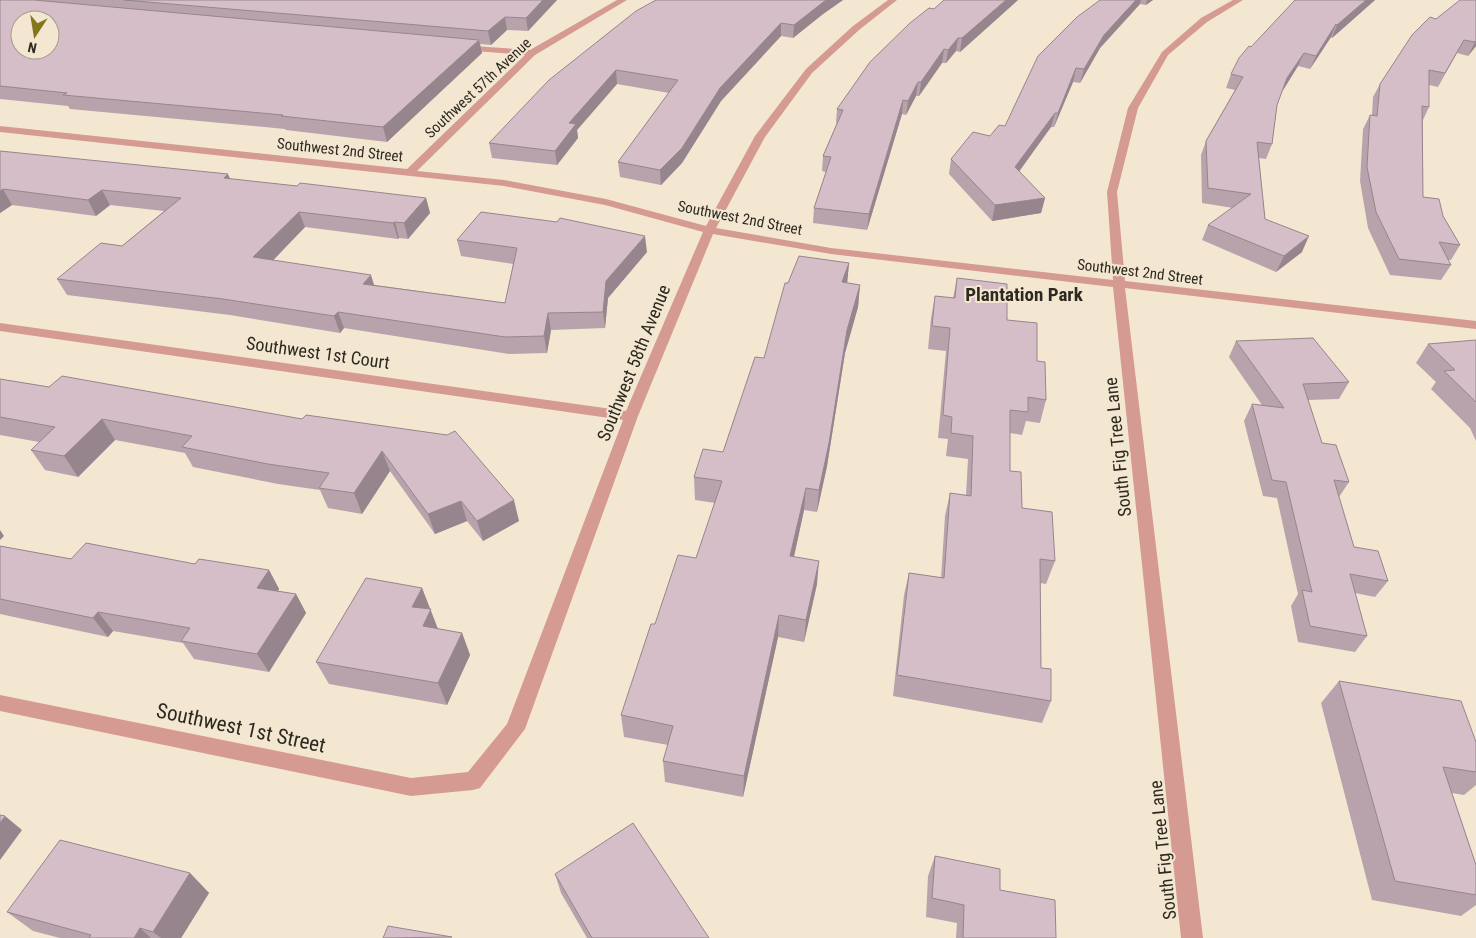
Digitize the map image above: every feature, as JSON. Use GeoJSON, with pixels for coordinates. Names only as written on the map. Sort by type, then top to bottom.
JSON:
{"type":"FeatureCollection","features":[{"type":"Feature","properties":{"kind":"street","name":"Southwest 57th Avenue"},"geometry":{"type":"LineString","coordinates":[[409,172],[532,53],[622,0]]}},
{"type":"Feature","properties":{"kind":"street","name":"Southwest 58th Avenue"},"geometry":{"type":"LineString","coordinates":[[473,781],[515,729],[631,416],[709,230],[760,136],[809,71],[856,28],[893,0]]}},
{"type":"Feature","properties":{"kind":"street","name":"South Fig Tree Lane"},"geometry":{"type":"LineString","coordinates":[[1192,938],[1119,285],[1112,192],[1132,108],[1165,54],[1204,20],[1240,0]]}},
{"type":"Feature","properties":{"kind":"street"},"geometry":{"type":"LineString","coordinates":[[453,46],[532,53]]}},
{"type":"Feature","properties":{"kind":"street","name":"Southwest 2nd Street"},"geometry":{"type":"LineString","coordinates":[[0,129],[504,183],[606,202],[709,230],[831,251],[1476,325]]}},
{"type":"Feature","properties":{"kind":"street","name":"Southwest 1st Court"},"geometry":{"type":"LineString","coordinates":[[0,327],[631,416]]}},
{"type":"Feature","properties":{"kind":"street","name":"Southwest 1st Street"},"geometry":{"type":"LineString","coordinates":[[0,703],[411,787],[473,781]]}},
{"type":"Feature","properties":{"kind":"building"},"geometry":{"type":"Polygon","coordinates":[[[0,0],[34,0],[479,40],[383,127],[281,116],[283,115],[63,95],[67,93],[0,86],[0,0]]]}},
{"type":"Feature","properties":{"kind":"building"},"geometry":{"type":"Polygon","coordinates":[[[124,0],[543,0],[526,18],[505,17],[488,31],[124,0]]]}},
{"type":"Feature","properties":{"kind":"building"},"geometry":{"type":"Polygon","coordinates":[[[656,0],[826,0],[794,25],[781,23],[720,88],[682,148],[660,170],[618,162],[678,80],[616,70],[569,123],[576,124],[555,151],[489,143],[549,80],[636,11],[656,0]]]}},
{"type":"Feature","properties":{"kind":"building"},"geometry":{"type":"Polygon","coordinates":[[[944,0],[1006,0],[962,38],[958,38],[948,50],[944,49],[921,82],[918,82],[908,101],[903,100],[869,214],[814,208],[831,157],[823,156],[843,110],[837,109],[870,62],[910,23],[929,8],[934,9],[944,0]]]}},
{"type":"Feature","properties":{"kind":"building"},"geometry":{"type":"Polygon","coordinates":[[[1100,0],[1136,0],[1104,35],[1084,69],[1076,68],[1058,113],[1055,113],[1015,167],[1045,198],[995,205],[951,159],[973,132],[990,136],[999,125],[1005,126],[1038,56],[1077,17],[1100,0]]]}},
{"type":"Feature","properties":{"kind":"building"},"geometry":{"type":"Polygon","coordinates":[[[1295,0],[1366,0],[1336,24],[1316,56],[1304,53],[1287,78],[1277,105],[1272,144],[1257,142],[1265,219],[1309,236],[1284,256],[1208,225],[1251,194],[1208,188],[1206,141],[1243,77],[1231,74],[1239,58],[1295,0]]]}},
{"type":"Feature","properties":{"kind":"building"},"geometry":{"type":"Polygon","coordinates":[[[1460,0],[1476,0],[1476,41],[1464,40],[1445,73],[1429,70],[1429,107],[1422,106],[1423,197],[1439,199],[1443,216],[1460,245],[1439,242],[1451,265],[1399,259],[1376,212],[1367,167],[1370,115],[1377,116],[1380,84],[1412,35],[1430,17],[1436,19],[1460,0]]]}},
{"type":"Feature","properties":{"kind":"building"},"geometry":{"type":"Polygon","coordinates":[[[0,151],[228,174],[224,178],[297,186],[300,183],[426,198],[404,223],[299,212],[253,257],[371,275],[363,284],[505,303],[517,248],[457,240],[481,212],[557,222],[560,218],[645,236],[606,281],[603,312],[548,313],[544,336],[505,337],[338,312],[334,316],[223,299],[57,279],[101,243],[122,246],[181,198],[102,190],[88,200],[3,189],[0,191],[0,151]]]}},
{"type":"Feature","properties":{"kind":"building"},"geometry":{"type":"Polygon","coordinates":[[[799,256],[849,263],[842,282],[860,285],[847,330],[829,443],[819,490],[806,488],[790,556],[819,561],[806,620],[779,615],[744,776],[663,761],[673,726],[621,715],[651,624],[655,624],[678,555],[696,558],[722,481],[694,477],[703,449],[723,452],[755,357],[764,358],[785,283],[788,283],[799,256]]]}},
{"type":"Feature","properties":{"kind":"building"},"geometry":{"type":"Polygon","coordinates":[[[957,278],[1007,284],[1007,320],[1037,323],[1037,361],[1045,362],[1046,400],[1028,397],[1028,412],[1010,410],[1010,471],[1021,472],[1022,508],[1052,512],[1055,561],[1040,559],[1041,668],[1051,669],[1051,701],[897,675],[909,573],[944,578],[950,493],[971,496],[973,436],[951,433],[952,417],[943,415],[950,328],[932,326],[935,296],[955,298],[957,278]]]}},
{"type":"Feature","properties":{"kind":"building"},"geometry":{"type":"Polygon","coordinates":[[[1313,338],[1349,382],[1303,384],[1322,443],[1336,445],[1349,482],[1334,480],[1354,547],[1378,551],[1388,581],[1350,574],[1367,636],[1310,626],[1302,590],[1312,592],[1286,482],[1272,480],[1252,404],[1284,408],[1236,341],[1313,338]]]}},
{"type":"Feature","properties":{"kind":"building"},"geometry":{"type":"Polygon","coordinates":[[[1476,340],[1476,402],[1444,371],[1455,370],[1428,344],[1476,340]]]}},
{"type":"Feature","properties":{"kind":"building"},"geometry":{"type":"Polygon","coordinates":[[[62,376],[302,419],[306,415],[447,435],[455,431],[514,500],[477,521],[461,501],[428,514],[382,451],[354,493],[319,488],[329,473],[268,464],[182,447],[192,436],[102,419],[64,456],[31,450],[55,427],[0,417],[0,379],[49,387],[62,376]]]}},
{"type":"Feature","properties":{"kind":"building"},"geometry":{"type":"Polygon","coordinates":[[[86,543],[195,564],[199,559],[269,570],[257,588],[296,594],[257,654],[181,641],[190,628],[98,612],[93,618],[0,599],[0,546],[71,559],[86,543]]]}},
{"type":"Feature","properties":{"kind":"building"},"geometry":{"type":"Polygon","coordinates":[[[366,578],[422,588],[412,607],[431,609],[423,626],[462,633],[438,683],[316,662],[366,578]]]}},
{"type":"Feature","properties":{"kind":"building"},"geometry":{"type":"Polygon","coordinates":[[[1339,681],[1461,701],[1476,742],[1476,772],[1443,767],[1476,865],[1476,895],[1395,881],[1339,681]]]}},
{"type":"Feature","properties":{"kind":"building"},"geometry":{"type":"Polygon","coordinates":[[[0,815],[5,816],[0,823],[0,815]]]}},
{"type":"Feature","properties":{"kind":"building"},"geometry":{"type":"Polygon","coordinates":[[[633,823],[709,938],[592,938],[555,874],[633,823]]]}},
{"type":"Feature","properties":{"kind":"building"},"geometry":{"type":"Polygon","coordinates":[[[60,840],[190,873],[153,932],[140,928],[134,938],[89,938],[91,935],[7,912],[60,840]]]}},
{"type":"Feature","properties":{"kind":"building"},"geometry":{"type":"Polygon","coordinates":[[[935,856],[1000,869],[1000,890],[1055,900],[1056,938],[963,938],[964,905],[932,898],[935,856]]]}},
{"type":"Feature","properties":{"kind":"building"},"geometry":{"type":"Polygon","coordinates":[[[388,926],[452,937],[383,938],[388,926]]]}},
{"type":"Feature","properties":{"kind":"district","name":"Plantation Park"},"geometry":{"type":"Point","coordinates":[1024,294]}}]}
